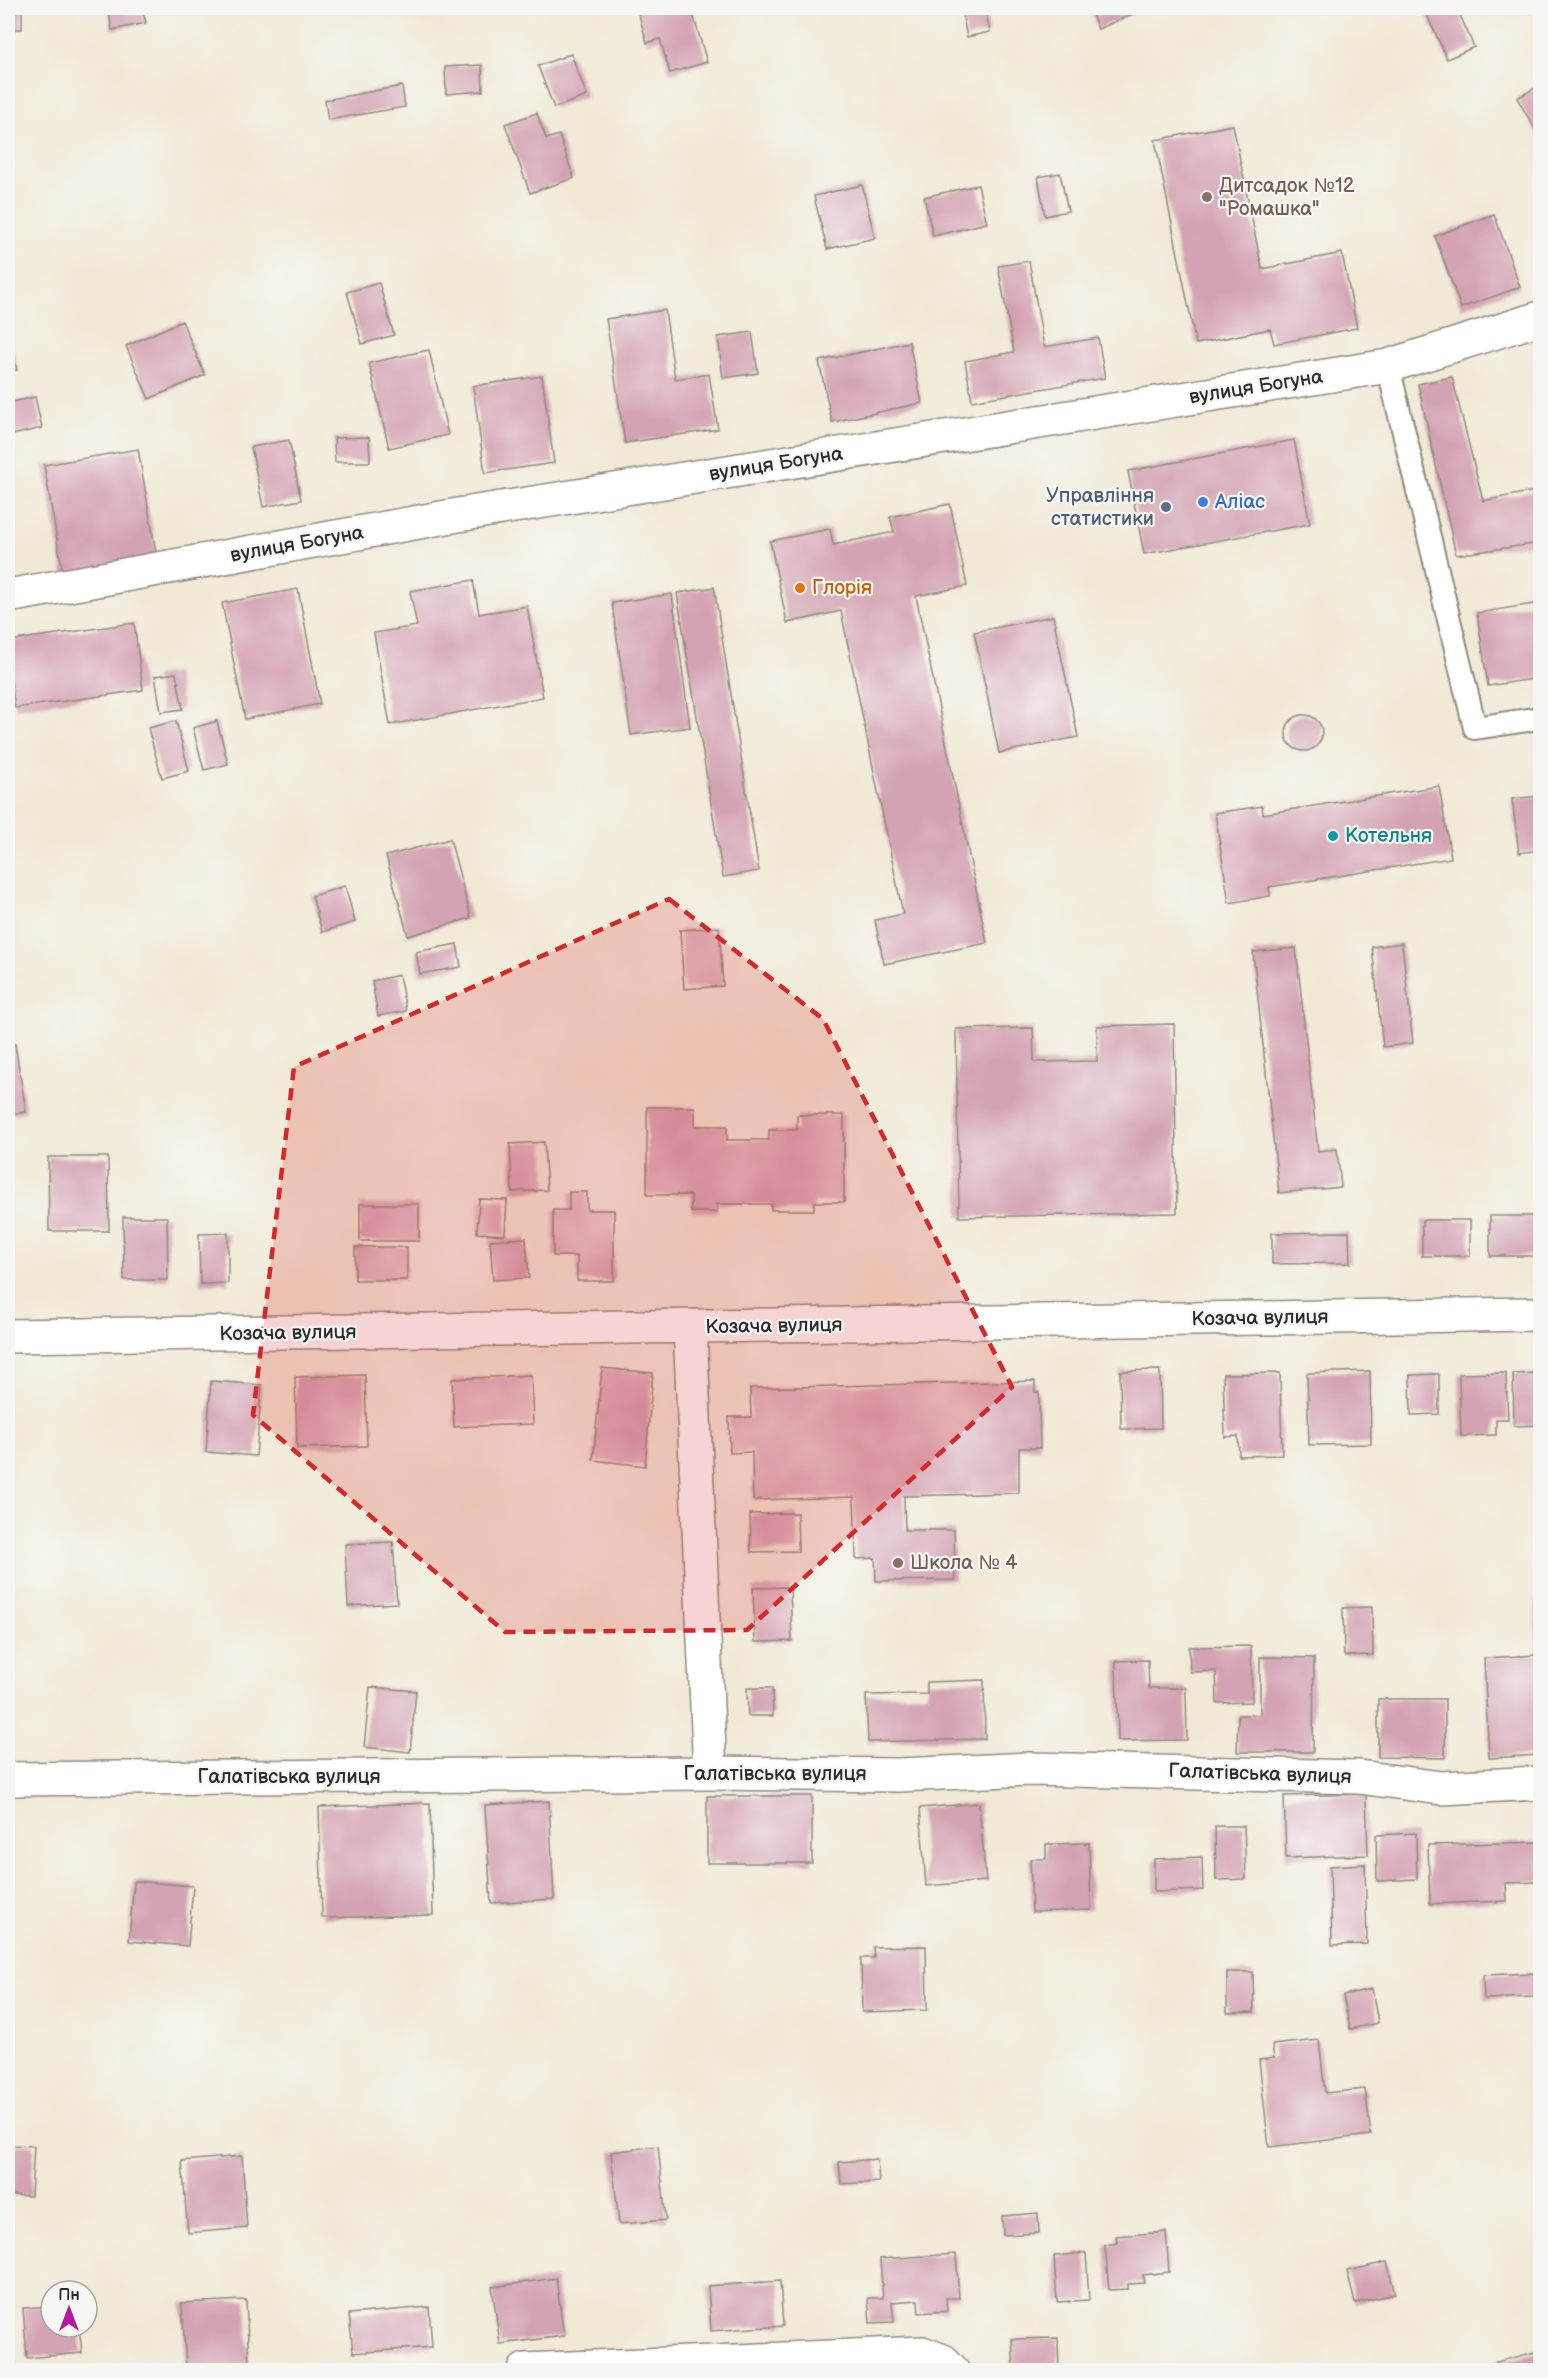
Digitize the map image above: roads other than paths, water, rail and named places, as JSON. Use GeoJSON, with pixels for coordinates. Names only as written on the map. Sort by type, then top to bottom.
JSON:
{"type":"FeatureCollection","features":[{"type":"Feature","properties":{"kind":"street","name":"вулиця Богуна"},"geometry":{"type":"LineString","coordinates":[[8,596],[458,515],[1388,366],[1540,318]]}},
{"type":"Feature","properties":{"kind":"street","name":"Козача вулиця"},"geometry":{"type":"LineString","coordinates":[[8,1336],[1540,1314]]}},
{"type":"Feature","properties":{"kind":"street"},"geometry":{"type":"LineString","coordinates":[[690,1328],[710,1773]]}},
{"type":"Feature","properties":{"kind":"street","name":"Галатівська вулиця"},"geometry":{"type":"LineString","coordinates":[[8,1779],[710,1773],[898,1775],[1030,1769],[1359,1777],[1441,1788],[1540,1783]]}},
{"type":"Feature","properties":{"kind":"street"},"geometry":{"type":"LineString","coordinates":[[525,2370],[922,2353],[943,2361],[952,2370]]}},
{"type":"Feature","properties":{"kind":"lane"},"geometry":{"type":"LineString","coordinates":[[1388,366],[1474,728],[1540,718]]}},
{"type":"Feature","properties":{"kind":"place","name":"Дитсадок №12 \"Ромашка\""},"geometry":{"type":"Point","coordinates":[1207,197]}},
{"type":"Feature","properties":{"kind":"place","name":"Аліас"},"geometry":{"type":"Point","coordinates":[1203,502]}},
{"type":"Feature","properties":{"kind":"place","name":"Управління статистики"},"geometry":{"type":"Point","coordinates":[1166,507]}},
{"type":"Feature","properties":{"kind":"place","name":"Глорія"},"geometry":{"type":"Point","coordinates":[800,588]}},
{"type":"Feature","properties":{"kind":"place","name":"Котельня"},"geometry":{"type":"Point","coordinates":[1333,836]}},
{"type":"Feature","properties":{"kind":"place","name":"Школа № 4"},"geometry":{"type":"Point","coordinates":[898,1563]}}]}
